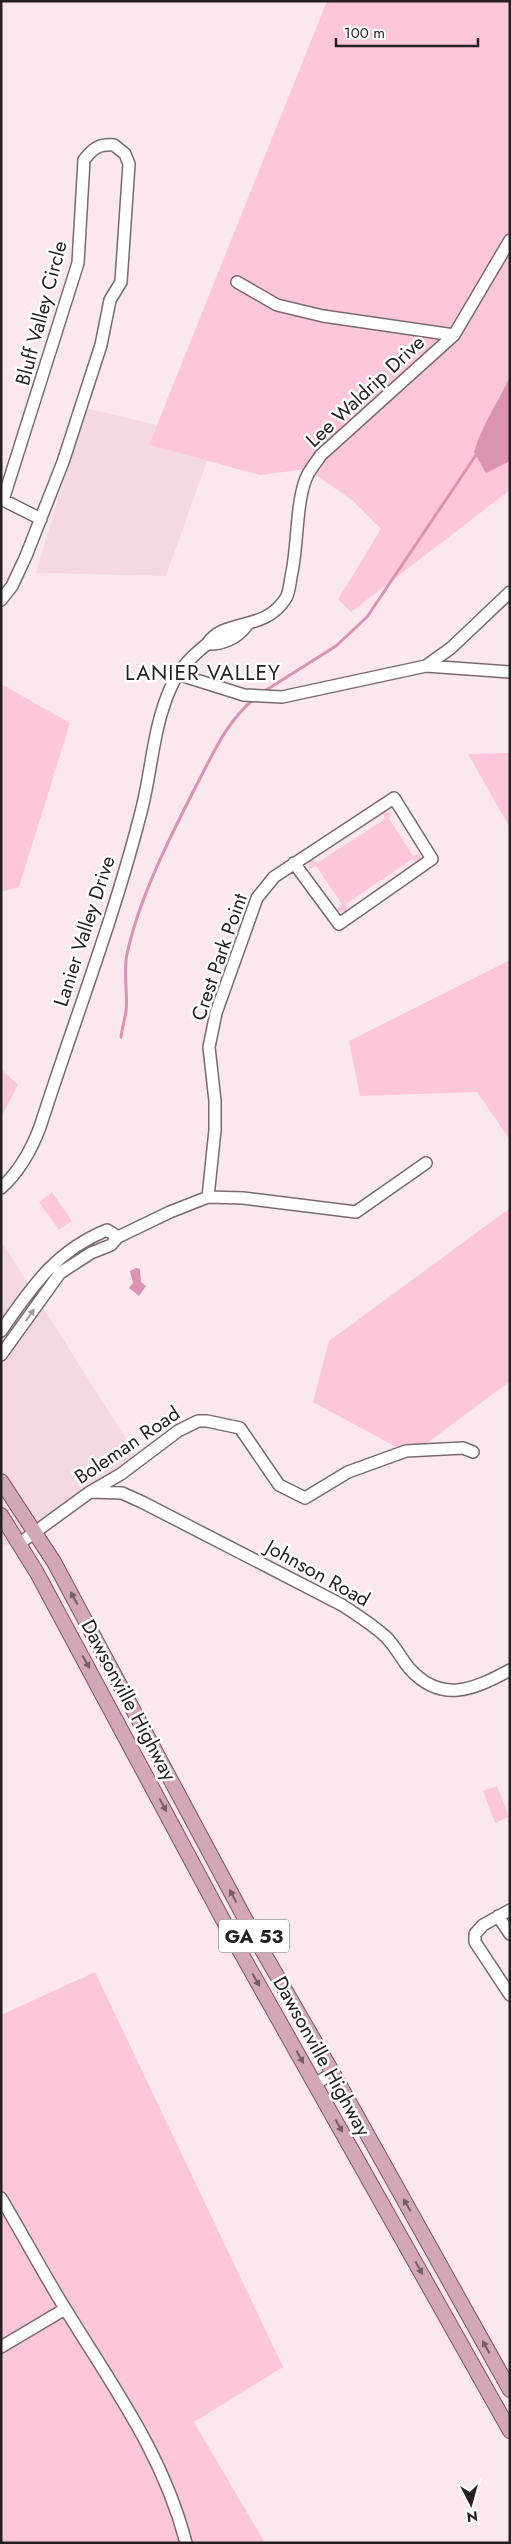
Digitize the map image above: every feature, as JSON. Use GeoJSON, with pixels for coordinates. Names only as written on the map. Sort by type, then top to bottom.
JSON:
{"type":"FeatureCollection","features":[{"type":"Feature","properties":{"kind":"main road","name":"Dawsonville Highway"},"geometry":{"type":"LineString","coordinates":[[1,1481],[36,1531],[131,1704],[258,1943],[334,2073],[510,2390]]}},
{"type":"Feature","properties":{"kind":"main road","name":"Dawsonville Highway"},"geometry":{"type":"LineString","coordinates":[[1,1515],[20,1543],[238,1946],[510,2431]]}},
{"type":"Feature","properties":{"kind":"street","name":"Bluff Valley Circle"},"geometry":{"type":"LineString","coordinates":[[1,600],[12,586],[41,519],[75,426],[100,345],[110,300],[121,282],[129,164],[124,154],[114,145],[102,144],[93,148],[84,160],[78,263],[4,500],[41,519]]}},
{"type":"Feature","properties":{"kind":"street","name":"Lee Waldrip Drive"},"geometry":{"type":"LineString","coordinates":[[177,674],[188,660],[207,644],[212,635],[235,626],[247,625],[275,612],[287,596],[297,548],[301,494],[308,474],[321,455],[454,335],[510,240]]}},
{"type":"Feature","properties":{"kind":"street"},"geometry":{"type":"LineString","coordinates":[[237,282],[277,305],[323,316],[454,335]]}},
{"type":"Feature","properties":{"kind":"street"},"geometry":{"type":"LineString","coordinates":[[426,666],[451,648],[510,592]]}},
{"type":"Feature","properties":{"kind":"street"},"geometry":{"type":"LineString","coordinates":[[177,674],[244,695],[282,697],[426,666],[510,672]]}},
{"type":"Feature","properties":{"kind":"street","name":"Lanier Valley Drive"},"geometry":{"type":"LineString","coordinates":[[1,1188],[13,1177],[31,1150],[40,1127],[141,815],[157,726],[177,674]]}},
{"type":"Feature","properties":{"kind":"street","name":"Crest Park Point"},"geometry":{"type":"LineString","coordinates":[[208,1197],[215,1130],[215,1101],[209,1047],[216,1013],[257,898],[274,877],[294,863],[394,798],[432,859],[339,924],[294,863]]}},
{"type":"Feature","properties":{"kind":"street"},"geometry":{"type":"LineString","coordinates":[[1,1354],[57,1278],[106,1230],[118,1237],[170,1212],[208,1197],[251,1199],[356,1212],[426,1164]]}},
{"type":"Feature","properties":{"kind":"street"},"geometry":{"type":"LineString","coordinates":[[1,1331],[47,1270],[62,1255],[87,1247]]}},
{"type":"Feature","properties":{"kind":"street"},"geometry":{"type":"LineString","coordinates":[[47,1270],[57,1278]]}},
{"type":"Feature","properties":{"kind":"street","name":"Boleman Road"},"geometry":{"type":"LineString","coordinates":[[20,1543],[90,1492],[120,1474],[178,1431],[198,1421],[240,1428],[279,1485],[305,1498],[348,1472],[406,1451],[463,1448],[473,1452]]}},
{"type":"Feature","properties":{"kind":"street","name":"Johnson Road"},"geometry":{"type":"LineString","coordinates":[[90,1492],[122,1493],[342,1605],[366,1620],[386,1638],[410,1668],[426,1684],[442,1690],[456,1691],[474,1687],[510,1670]]}},
{"type":"Feature","properties":{"kind":"street"},"geometry":{"type":"LineString","coordinates":[[510,1910],[498,1916],[475,1934],[475,1942],[510,1995]]}},
{"type":"Feature","properties":{"kind":"street"},"geometry":{"type":"LineString","coordinates":[[498,1916],[510,1934]]}},
{"type":"Feature","properties":{"kind":"street"},"geometry":{"type":"LineString","coordinates":[[315,2084],[334,2073]]}},
{"type":"Feature","properties":{"kind":"street"},"geometry":{"type":"LineString","coordinates":[[1,2198],[65,2309],[150,2446],[164,2477],[186,2543]]}},
{"type":"Feature","properties":{"kind":"street"},"geometry":{"type":"LineString","coordinates":[[1,2347],[65,2309]]}},
{"type":"Feature","properties":{"kind":"shaded area"},"geometry":{"type":"Polygon","coordinates":[[[327,1],[510,1],[510,490],[351,612],[338,599],[381,529],[352,500],[307,469],[260,475],[149,445],[327,1]]]}},
{"type":"Feature","properties":{"kind":"shaded area"},"geometry":{"type":"Polygon","coordinates":[[[510,377],[510,461],[486,473],[474,452],[486,423],[510,377]]]}},
{"type":"Feature","properties":{"kind":"shaded area"},"geometry":{"type":"Polygon","coordinates":[[[85,408],[157,425],[150,445],[207,461],[166,576],[36,573],[85,408]]]}},
{"type":"Feature","properties":{"kind":"shaded area"},"geometry":{"type":"Polygon","coordinates":[[[1,684],[70,723],[19,887],[1,892],[1,684]]]}},
{"type":"Feature","properties":{"kind":"shaded area"},"geometry":{"type":"Polygon","coordinates":[[[510,753],[510,828],[468,754],[510,753]]]}},
{"type":"Feature","properties":{"kind":"shaded area"},"geometry":{"type":"Polygon","coordinates":[[[382,812],[392,813],[389,818],[413,856],[419,854],[421,859],[417,863],[412,859],[346,904],[347,912],[339,912],[337,909],[342,904],[316,866],[309,869],[309,863],[312,858],[317,863],[385,819],[382,812]]]}},
{"type":"Feature","properties":{"kind":"shaded area"},"geometry":{"type":"Polygon","coordinates":[[[510,960],[510,1140],[477,1092],[360,1096],[349,1041],[510,960]]]}},
{"type":"Feature","properties":{"kind":"shaded area"},"geometry":{"type":"Polygon","coordinates":[[[1,1069],[18,1085],[1,1117],[1,1069]]]}},
{"type":"Feature","properties":{"kind":"shaded area"},"geometry":{"type":"Polygon","coordinates":[[[52,1192],[72,1221],[59,1230],[39,1202],[52,1192]]]}},
{"type":"Feature","properties":{"kind":"shaded area"},"geometry":{"type":"Polygon","coordinates":[[[510,1208],[510,1381],[411,1455],[313,1402],[329,1341],[510,1208]]]}},
{"type":"Feature","properties":{"kind":"shaded area"},"geometry":{"type":"Polygon","coordinates":[[[1,1241],[138,1458],[1,1549],[1,1241]]]}},
{"type":"Feature","properties":{"kind":"shaded area"},"geometry":{"type":"Polygon","coordinates":[[[136,1268],[140,1269],[141,1282],[146,1286],[139,1296],[129,1288],[133,1283],[130,1271],[136,1268]]]}},
{"type":"Feature","properties":{"kind":"shaded area"},"geometry":{"type":"Polygon","coordinates":[[[497,1786],[509,1817],[495,1823],[483,1791],[497,1786]]]}},
{"type":"Feature","properties":{"kind":"shaded area"},"geometry":{"type":"Polygon","coordinates":[[[95,1972],[283,2367],[194,2422],[265,2543],[1,2543],[1,2015],[95,1972]]]}},
{"type":"Feature","properties":{"kind":"waterway"},"geometry":{"type":"LineString","coordinates":[[263,692],[336,646],[367,617],[476,455]]}},
{"type":"Feature","properties":{"kind":"waterway"},"geometry":{"type":"LineString","coordinates":[[121,1037],[126,1011],[125,968],[127,954],[147,890],[214,750],[228,728],[254,699]]}},
{"type":"Feature","properties":{"kind":"district","name":"LANIER VALLEY"},"geometry":{"type":"Point","coordinates":[203,673]}}]}
